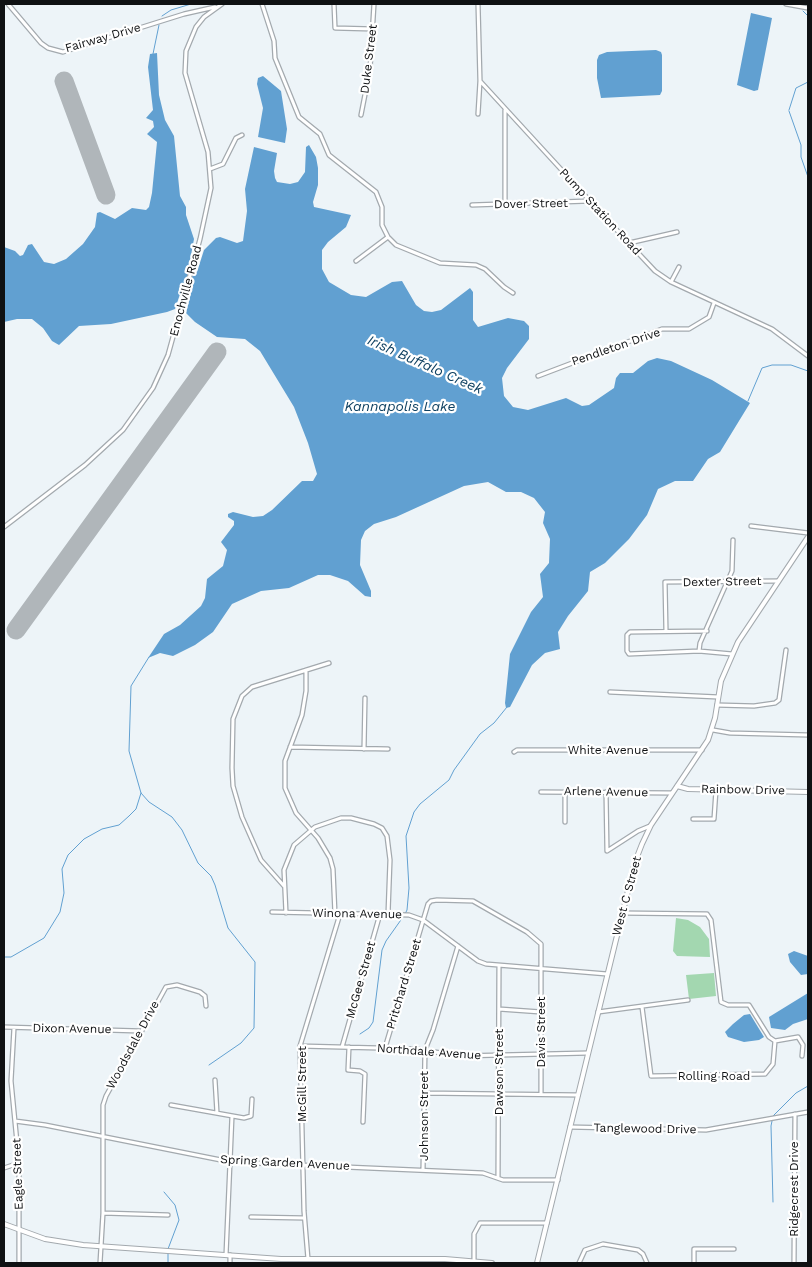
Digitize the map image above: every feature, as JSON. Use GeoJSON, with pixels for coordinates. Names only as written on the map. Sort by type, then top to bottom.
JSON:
{"type":"FeatureCollection","features":[{"type":"Feature","properties":{"kind":"main road","name":"West C Street"},"geometry":{"type":"LineString","coordinates":[[537,1263],[635,862],[651,825],[702,750],[713,730],[720,681],[732,654],[808,537]]}},
{"type":"Feature","properties":{"kind":"main road","name":"Rainbow Drive"},"geometry":{"type":"LineString","coordinates":[[677,786],[688,789],[808,792]]}},
{"type":"Feature","properties":{"kind":"main road"},"geometry":{"type":"LineString","coordinates":[[4,1224],[53,1241],[101,1246],[308,1260],[445,1259],[492,1263]]}},
{"type":"Feature","properties":{"kind":"street","name":"Fairway Drive"},"geometry":{"type":"LineString","coordinates":[[8,4],[41,43],[48,48],[63,52],[184,14],[215,7]]}},
{"type":"Feature","properties":{"kind":"street","name":"Enochville Road"},"geometry":{"type":"LineString","coordinates":[[4,526],[85,465],[123,430],[154,388],[168,355],[209,203],[210,169],[208,152],[189,90],[185,61],[186,51],[196,27],[215,7],[222,4]]}},
{"type":"Feature","properties":{"kind":"street"},"geometry":{"type":"LineString","coordinates":[[262,4],[274,41],[275,58],[299,117],[320,134],[329,155],[367,182],[376,192],[382,207],[382,225],[388,237],[396,245],[440,263],[476,265],[485,269],[504,287],[514,293]]}},
{"type":"Feature","properties":{"kind":"street"},"geometry":{"type":"LineString","coordinates":[[334,4],[335,28],[373,29]]}},
{"type":"Feature","properties":{"kind":"street","name":"Duke Street"},"geometry":{"type":"LineString","coordinates":[[361,115],[370,69],[374,4]]}},
{"type":"Feature","properties":{"kind":"street"},"geometry":{"type":"LineString","coordinates":[[478,4],[480,81],[478,114]]}},
{"type":"Feature","properties":{"kind":"street"},"geometry":{"type":"LineString","coordinates":[[786,4],[808,8]]}},
{"type":"Feature","properties":{"kind":"street","name":"Pump Station Road"},"geometry":{"type":"LineString","coordinates":[[480,81],[655,271],[671,282],[772,329],[808,356]]}},
{"type":"Feature","properties":{"kind":"street"},"geometry":{"type":"LineString","coordinates":[[505,204],[506,110]]}},
{"type":"Feature","properties":{"kind":"street"},"geometry":{"type":"LineString","coordinates":[[210,169],[223,164],[236,138],[242,134]]}},
{"type":"Feature","properties":{"kind":"street","name":"Dover Street"},"geometry":{"type":"LineString","coordinates":[[472,205],[589,201]]}},
{"type":"Feature","properties":{"kind":"street"},"geometry":{"type":"LineString","coordinates":[[628,243],[677,232]]}},
{"type":"Feature","properties":{"kind":"street"},"geometry":{"type":"LineString","coordinates":[[356,261],[388,237]]}},
{"type":"Feature","properties":{"kind":"street"},"geometry":{"type":"LineString","coordinates":[[671,282],[678,267]]}},
{"type":"Feature","properties":{"kind":"street","name":"Pendleton Drive"},"geometry":{"type":"LineString","coordinates":[[538,376],[662,329],[689,329],[708,317],[714,303]]}},
{"type":"Feature","properties":{"kind":"street"},"geometry":{"type":"LineString","coordinates":[[751,526],[808,532]]}},
{"type":"Feature","properties":{"kind":"street"},"geometry":{"type":"LineString","coordinates":[[699,651],[729,582],[732,571],[734,540]]}},
{"type":"Feature","properties":{"kind":"street","name":"Dexter Street"},"geometry":{"type":"LineString","coordinates":[[666,631],[665,582],[778,581]]}},
{"type":"Feature","properties":{"kind":"street"},"geometry":{"type":"LineString","coordinates":[[707,631],[630,632],[627,635],[629,654],[699,651],[732,654]]}},
{"type":"Feature","properties":{"kind":"street"},"geometry":{"type":"LineString","coordinates":[[717,705],[754,706],[776,703],[779,700],[786,650]]}},
{"type":"Feature","properties":{"kind":"street"},"geometry":{"type":"LineString","coordinates":[[284,886],[261,860],[242,817],[234,786],[231,730],[238,704],[242,696],[252,687],[329,663]]}},
{"type":"Feature","properties":{"kind":"street"},"geometry":{"type":"LineString","coordinates":[[306,670],[305,702],[285,761],[285,788],[296,813],[311,829],[330,858],[333,869],[335,914]]}},
{"type":"Feature","properties":{"kind":"street"},"geometry":{"type":"LineString","coordinates":[[610,692],[718,697]]}},
{"type":"Feature","properties":{"kind":"street"},"geometry":{"type":"LineString","coordinates":[[364,749],[365,698]]}},
{"type":"Feature","properties":{"kind":"street"},"geometry":{"type":"LineString","coordinates":[[713,730],[730,733],[808,735]]}},
{"type":"Feature","properties":{"kind":"street"},"geometry":{"type":"LineString","coordinates":[[290,747],[388,749]]}},
{"type":"Feature","properties":{"kind":"street","name":"White Avenue"},"geometry":{"type":"LineString","coordinates":[[514,752],[517,750],[702,750]]}},
{"type":"Feature","properties":{"kind":"street"},"geometry":{"type":"LineString","coordinates":[[693,819],[714,819],[716,790]]}},
{"type":"Feature","properties":{"kind":"street","name":"Arlene Avenue"},"geometry":{"type":"LineString","coordinates":[[541,792],[672,793]]}},
{"type":"Feature","properties":{"kind":"street"},"geometry":{"type":"LineString","coordinates":[[565,792],[565,822]]}},
{"type":"Feature","properties":{"kind":"street"},"geometry":{"type":"LineString","coordinates":[[606,792],[607,851],[651,825]]}},
{"type":"Feature","properties":{"kind":"street"},"geometry":{"type":"LineString","coordinates":[[286,913],[284,870],[294,845],[311,829],[341,818],[364,820],[382,828],[389,845],[388,914]]}},
{"type":"Feature","properties":{"kind":"street","name":"Pritchard Street"},"geometry":{"type":"LineString","coordinates":[[385,1048],[423,920],[431,901],[473,901],[537,939],[542,951],[542,969]]}},
{"type":"Feature","properties":{"kind":"street","name":"Winona Avenue"},"geometry":{"type":"LineString","coordinates":[[272,912],[409,915],[423,920],[478,961],[499,966],[607,974]]}},
{"type":"Feature","properties":{"kind":"street"},"geometry":{"type":"LineString","coordinates":[[622,913],[707,914],[711,920],[720,1002],[728,1005],[749,1006],[769,1037],[775,1041],[798,1037],[803,1045],[802,1056]]}},
{"type":"Feature","properties":{"kind":"street","name":"McGill Street"},"geometry":{"type":"LineString","coordinates":[[308,1260],[302,1165],[300,1046],[340,914]]}},
{"type":"Feature","properties":{"kind":"street","name":"McGee Street"},"geometry":{"type":"LineString","coordinates":[[342,1047],[380,914]]}},
{"type":"Feature","properties":{"kind":"street","name":"Johnson Street"},"geometry":{"type":"LineString","coordinates":[[423,1170],[425,1050],[434,1030],[458,946]]}},
{"type":"Feature","properties":{"kind":"street","name":"Dawson Street"},"geometry":{"type":"LineString","coordinates":[[498,1178],[499,966]]}},
{"type":"Feature","properties":{"kind":"street","name":"Davis Street"},"geometry":{"type":"LineString","coordinates":[[541,1094],[542,969]]}},
{"type":"Feature","properties":{"kind":"street","name":"Woodsdale Drive"},"geometry":{"type":"LineString","coordinates":[[100,1263],[103,1213],[102,1136],[106,1096],[163,990],[170,985],[177,985],[204,994],[206,1006]]}},
{"type":"Feature","properties":{"kind":"street"},"geometry":{"type":"LineString","coordinates":[[598,1012],[688,1000]]}},
{"type":"Feature","properties":{"kind":"street","name":"Rolling Road"},"geometry":{"type":"LineString","coordinates":[[642,1007],[650,1076],[765,1074],[773,1064],[775,1041]]}},
{"type":"Feature","properties":{"kind":"street"},"geometry":{"type":"LineString","coordinates":[[499,1009],[542,1012]]}},
{"type":"Feature","properties":{"kind":"street","name":"Dixon Avenue"},"geometry":{"type":"LineString","coordinates":[[4,1028],[140,1031]]}},
{"type":"Feature","properties":{"kind":"street","name":"Eagle Street"},"geometry":{"type":"LineString","coordinates":[[14,1028],[11,1081],[19,1163],[19,1263]]}},
{"type":"Feature","properties":{"kind":"street","name":"Northdale Avenue"},"geometry":{"type":"LineString","coordinates":[[300,1046],[425,1050],[450,1055],[588,1053]]}},
{"type":"Feature","properties":{"kind":"street"},"geometry":{"type":"LineString","coordinates":[[349,1047],[348,1070],[360,1071],[365,1074],[363,1122]]}},
{"type":"Feature","properties":{"kind":"street"},"geometry":{"type":"LineString","coordinates":[[215,1080],[217,1113]]}},
{"type":"Feature","properties":{"kind":"street"},"geometry":{"type":"LineString","coordinates":[[424,1092],[578,1095]]}},
{"type":"Feature","properties":{"kind":"street"},"geometry":{"type":"LineString","coordinates":[[172,1105],[232,1116],[251,1116],[252,1099]]}},
{"type":"Feature","properties":{"kind":"street","name":"Tanglewood Drive"},"geometry":{"type":"LineString","coordinates":[[570,1127],[692,1131],[808,1112]]}},
{"type":"Feature","properties":{"kind":"street","name":"Ridgecrest Drive"},"geometry":{"type":"LineString","coordinates":[[794,1263],[795,1114]]}},
{"type":"Feature","properties":{"kind":"street"},"geometry":{"type":"LineString","coordinates":[[230,1263],[228,1255],[232,1116]]}},
{"type":"Feature","properties":{"kind":"street","name":"Spring Garden Avenue"},"geometry":{"type":"LineString","coordinates":[[15,1121],[231,1162],[483,1173],[503,1180],[558,1180]]}},
{"type":"Feature","properties":{"kind":"street"},"geometry":{"type":"LineString","coordinates":[[4,1168],[19,1163]]}},
{"type":"Feature","properties":{"kind":"street"},"geometry":{"type":"LineString","coordinates":[[103,1213],[168,1215]]}},
{"type":"Feature","properties":{"kind":"street"},"geometry":{"type":"LineString","coordinates":[[251,1217],[304,1218]]}},
{"type":"Feature","properties":{"kind":"street"},"geometry":{"type":"LineString","coordinates":[[474,1262],[474,1234],[480,1224],[548,1222]]}},
{"type":"Feature","properties":{"kind":"street"},"geometry":{"type":"LineString","coordinates":[[579,1263],[585,1250],[602,1244],[638,1250],[643,1254],[647,1263]]}},
{"type":"Feature","properties":{"kind":"street"},"geometry":{"type":"LineString","coordinates":[[694,1263],[694,1249],[734,1249]]}},
{"type":"Feature","properties":{"kind":"green space"},"geometry":{"type":"Polygon","coordinates":[[[676,918],[688,920],[700,927],[709,939],[710,957],[677,956],[673,951],[676,918]]]}},
{"type":"Feature","properties":{"kind":"green space"},"geometry":{"type":"Polygon","coordinates":[[[714,973],[716,996],[689,999],[686,975],[714,973]]]}},
{"type":"Feature","properties":{"kind":"water"},"geometry":{"type":"Polygon","coordinates":[[[751,13],[772,18],[758,90],[754,91],[737,85],[751,13]]]}},
{"type":"Feature","properties":{"kind":"water"},"geometry":{"type":"Polygon","coordinates":[[[656,50],[661,52],[662,55],[662,91],[660,95],[601,98],[597,78],[597,60],[599,55],[607,52],[656,50]]]}},
{"type":"Feature","properties":{"kind":"water","name":"Kannapolis Lake"},"geometry":{"type":"Polygon","coordinates":[[[157,53],[159,95],[165,120],[174,136],[180,196],[186,207],[186,215],[194,239],[188,271],[197,272],[204,250],[216,238],[220,237],[237,243],[243,241],[247,211],[245,189],[254,147],[277,153],[274,171],[275,178],[277,182],[290,184],[298,182],[305,172],[306,147],[309,145],[316,157],[318,168],[318,185],[313,202],[314,207],[351,215],[346,227],[328,242],[322,250],[322,269],[329,282],[351,295],[366,297],[392,282],[402,281],[416,305],[424,311],[432,312],[441,310],[470,288],[473,292],[473,320],[478,327],[508,318],[524,321],[529,326],[529,339],[507,368],[502,378],[504,396],[513,407],[528,410],[566,398],[582,406],[589,405],[614,388],[616,378],[620,373],[633,373],[648,361],[657,358],[671,361],[712,380],[750,403],[720,452],[708,459],[693,481],[675,481],[658,489],[647,515],[629,539],[605,563],[590,572],[588,591],[558,632],[560,649],[545,653],[532,665],[510,707],[506,708],[505,703],[510,654],[531,612],[543,597],[540,574],[549,563],[550,539],[543,523],[545,512],[534,498],[521,492],[506,492],[488,482],[464,486],[396,517],[374,524],[365,531],[361,540],[360,565],[371,591],[371,597],[365,596],[348,581],[330,575],[318,575],[289,588],[261,591],[232,604],[213,632],[195,645],[173,656],[160,653],[148,658],[164,634],[180,625],[201,606],[205,598],[207,579],[223,566],[227,550],[221,542],[234,525],[234,521],[228,517],[228,514],[233,512],[253,517],[263,516],[272,510],[302,481],[313,481],[317,474],[308,443],[294,407],[260,351],[245,339],[217,337],[195,322],[186,313],[190,297],[188,296],[180,294],[175,309],[167,312],[111,324],[79,326],[59,345],[52,341],[43,328],[32,319],[17,319],[4,322],[4,247],[15,251],[20,256],[23,255],[28,245],[32,244],[44,262],[54,264],[66,259],[83,244],[95,227],[97,213],[100,212],[115,219],[132,208],[146,210],[149,207],[157,142],[147,134],[154,127],[153,121],[146,118],[153,110],[148,67],[150,54],[157,53]]]}},
{"type":"Feature","properties":{"kind":"water"},"geometry":{"type":"Polygon","coordinates":[[[263,76],[281,91],[287,129],[285,143],[258,137],[263,108],[257,84],[258,78],[263,76]]]}},
{"type":"Feature","properties":{"kind":"water"},"geometry":{"type":"Polygon","coordinates":[[[794,951],[808,956],[808,974],[801,975],[790,962],[788,954],[794,951]]]}},
{"type":"Feature","properties":{"kind":"water"},"geometry":{"type":"Polygon","coordinates":[[[808,993],[808,1019],[793,1024],[785,1030],[771,1028],[769,1017],[808,993]]]}},
{"type":"Feature","properties":{"kind":"water"},"geometry":{"type":"Polygon","coordinates":[[[750,1014],[764,1037],[759,1040],[744,1042],[728,1037],[725,1032],[744,1015],[750,1014]]]}},
{"type":"Feature","properties":{"kind":"waterway"},"geometry":{"type":"LineString","coordinates":[[162,16],[171,10],[191,4]]}},
{"type":"Feature","properties":{"kind":"waterway"},"geometry":{"type":"LineString","coordinates":[[803,11],[808,16]]}},
{"type":"Feature","properties":{"kind":"waterway"},"geometry":{"type":"LineString","coordinates":[[153,54],[159,25]]}},
{"type":"Feature","properties":{"kind":"waterway"},"geometry":{"type":"LineString","coordinates":[[789,110],[796,88],[808,82]]}},
{"type":"Feature","properties":{"kind":"waterway"},"geometry":{"type":"LineString","coordinates":[[789,111],[801,145],[801,157],[808,177]]}},
{"type":"Feature","properties":{"kind":"waterway","name":"Irish Buffalo Creek"},"geometry":{"type":"LineString","coordinates":[[748,401],[762,368],[772,365],[791,365],[808,371]]}},
{"type":"Feature","properties":{"kind":"waterway"},"geometry":{"type":"LineString","coordinates":[[149,657],[131,686],[129,751],[141,793],[149,802],[172,817],[182,830],[198,863],[211,876],[228,928],[255,962],[254,1028],[241,1043],[209,1065]]}},
{"type":"Feature","properties":{"kind":"waterway"},"geometry":{"type":"LineString","coordinates":[[405,914],[409,888],[406,836],[414,812],[420,804],[449,780],[480,734],[494,723],[507,707]]}},
{"type":"Feature","properties":{"kind":"waterway"},"geometry":{"type":"LineString","coordinates":[[4,957],[11,957],[44,938],[60,912],[64,893],[62,869],[68,855],[84,839],[102,829],[119,825],[136,809],[141,793]]}},
{"type":"Feature","properties":{"kind":"waterway"},"geometry":{"type":"LineString","coordinates":[[360,1034],[369,1028],[373,1022],[382,950],[403,917]]}},
{"type":"Feature","properties":{"kind":"waterway"},"geometry":{"type":"LineString","coordinates":[[773,1202],[771,1126],[773,1116],[796,1093],[808,1086]]}},
{"type":"Feature","properties":{"kind":"waterway"},"geometry":{"type":"LineString","coordinates":[[164,1192],[175,1205],[179,1220],[168,1249]]}},
{"type":"Feature","properties":{"kind":"waterway"},"geometry":{"type":"LineString","coordinates":[[168,1253],[168,1263]]}},
{"type":"Feature","properties":{"kind":"runway"},"geometry":{"type":"LineString","coordinates":[[64,81],[106,195]]}},
{"type":"Feature","properties":{"kind":"runway"},"geometry":{"type":"LineString","coordinates":[[16,630],[217,352]]}}]}
